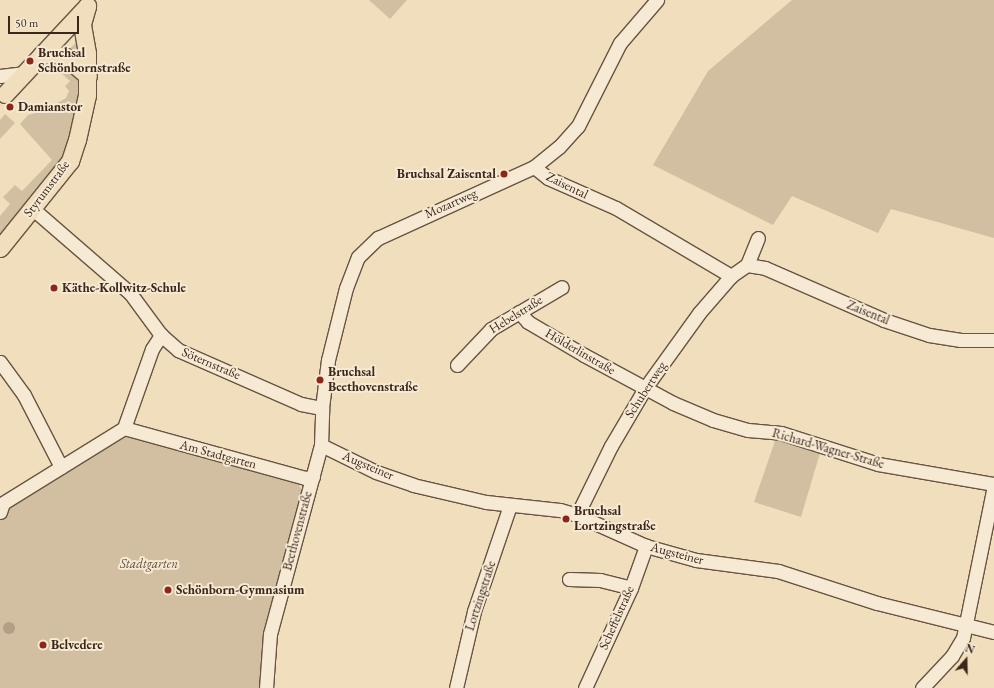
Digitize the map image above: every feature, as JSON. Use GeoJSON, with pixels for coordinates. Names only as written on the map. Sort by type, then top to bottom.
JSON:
{"type":"FeatureCollection","features":[{"type":"Feature","properties":{"kind":"main road"},"geometry":{"type":"LineString","coordinates":[[5,94],[90,3]]}},
{"type":"Feature","properties":{"kind":"main road","name":"Styrumstraße"},"geometry":{"type":"LineString","coordinates":[[0,248],[33,209],[70,160],[83,118],[88,76],[82,24],[90,3]]}},
{"type":"Feature","properties":{"kind":"main road"},"geometry":{"type":"LineString","coordinates":[[41,55],[54,54],[66,57],[88,76]]}},
{"type":"Feature","properties":{"kind":"street","name":"Mozartweg"},"geometry":{"type":"LineString","coordinates":[[321,445],[322,408],[328,360],[338,318],[358,257],[378,238],[534,167],[559,147],[578,126],[620,43],[657,0]]}},
{"type":"Feature","properties":{"kind":"street"},"geometry":{"type":"LineString","coordinates":[[0,76],[25,73]]}},
{"type":"Feature","properties":{"kind":"street","name":"Zaisental"},"geometry":{"type":"LineString","coordinates":[[534,167],[548,178],[616,208],[731,276]]}},
{"type":"Feature","properties":{"kind":"street","name":"Söternstraße"},"geometry":{"type":"LineString","coordinates":[[33,209],[130,292],[161,335],[178,350],[301,404],[322,408]]}},
{"type":"Feature","properties":{"kind":"street"},"geometry":{"type":"LineString","coordinates":[[731,276],[747,265],[758,238]]}},
{"type":"Feature","properties":{"kind":"street","name":"Zaisental"},"geometry":{"type":"LineString","coordinates":[[747,265],[765,268],[884,320],[929,335],[961,340],[994,340]]}},
{"type":"Feature","properties":{"kind":"street","name":"Schubertweg"},"geometry":{"type":"LineString","coordinates":[[577,514],[611,446],[645,388],[699,313],[731,276]]}},
{"type":"Feature","properties":{"kind":"street","name":"Hebelstraße"},"geometry":{"type":"LineString","coordinates":[[457,364],[491,329],[562,287]]}},
{"type":"Feature","properties":{"kind":"street","name":"Hölderlinstraße"},"geometry":{"type":"LineString","coordinates":[[519,312],[528,322],[645,388]]}},
{"type":"Feature","properties":{"kind":"street"},"geometry":{"type":"LineString","coordinates":[[1,506],[124,428],[152,349],[161,335]]}},
{"type":"Feature","properties":{"kind":"street"},"geometry":{"type":"LineString","coordinates":[[0,362],[24,395],[61,467]]}},
{"type":"Feature","properties":{"kind":"street","name":"Richard-Wagner-Straße"},"geometry":{"type":"LineString","coordinates":[[645,388],[713,420],[748,430],[781,432],[878,464],[994,485]]}},
{"type":"Feature","properties":{"kind":"street","name":"Am Stadtgarten"},"geometry":{"type":"LineString","coordinates":[[124,428],[305,478],[313,477]]}},
{"type":"Feature","properties":{"kind":"street","name":"Augsteiner"},"geometry":{"type":"LineString","coordinates":[[321,445],[376,472],[413,485],[467,498],[510,505],[545,507],[577,514],[646,546],[696,560],[778,571],[877,603],[994,632]]}},
{"type":"Feature","properties":{"kind":"street","name":"Beethovenstraße"},"geometry":{"type":"LineString","coordinates":[[266,688],[270,634],[321,445]]}},
{"type":"Feature","properties":{"kind":"street"},"geometry":{"type":"LineString","coordinates":[[922,688],[952,656],[967,625],[994,485]]}},
{"type":"Feature","properties":{"kind":"street","name":"Lortzingstraße"},"geometry":{"type":"LineString","coordinates":[[456,688],[474,611],[510,505]]}},
{"type":"Feature","properties":{"kind":"street","name":"Scheffelstraße"},"geometry":{"type":"LineString","coordinates":[[585,688],[631,588],[646,546]]}},
{"type":"Feature","properties":{"kind":"street"},"geometry":{"type":"LineString","coordinates":[[569,579],[600,580],[631,588]]}},
{"type":"Feature","properties":{"kind":"green space"},"geometry":{"type":"Polygon","coordinates":[[[369,0],[407,0],[390,19],[369,0]]]}},
{"type":"Feature","properties":{"kind":"green space"},"geometry":{"type":"Polygon","coordinates":[[[792,0],[994,0],[994,238],[891,209],[878,233],[792,196],[773,225],[653,165],[708,71],[792,0]]]}},
{"type":"Feature","properties":{"kind":"green space"},"geometry":{"type":"Polygon","coordinates":[[[80,38],[79,58],[66,53],[80,38]]]}},
{"type":"Feature","properties":{"kind":"green space"},"geometry":{"type":"Polygon","coordinates":[[[73,61],[87,95],[66,153],[0,248],[0,216],[10,204],[3,197],[15,185],[22,191],[52,160],[20,124],[28,115],[43,111],[66,98],[69,91],[65,86],[70,81],[60,72],[73,61]]]}},
{"type":"Feature","properties":{"kind":"green space"},"geometry":{"type":"Polygon","coordinates":[[[5,114],[15,123],[0,139],[0,120],[5,114]]]}},
{"type":"Feature","properties":{"kind":"green space","name":"Stadtgarten"},"geometry":{"type":"Polygon","coordinates":[[[122,425],[297,480],[302,491],[263,688],[0,688],[0,519],[5,506],[122,425]]]}},
{"type":"Feature","properties":{"kind":"green space"},"geometry":{"type":"Polygon","coordinates":[[[776,438],[820,453],[801,517],[754,502],[776,438]]]}},
{"type":"Feature","properties":{"kind":"shaded area"},"geometry":{"type":"Polygon","coordinates":[[[7,622],[11,622],[15,628],[11,634],[7,634],[3,630],[3,626],[7,622]]]}},
{"type":"Feature","properties":{"kind":"place","name":"Bruchsal Schönbornstraße"},"geometry":{"type":"Point","coordinates":[30,61]}},
{"type":"Feature","properties":{"kind":"place","name":"Damianstor"},"geometry":{"type":"Point","coordinates":[10,107]}},
{"type":"Feature","properties":{"kind":"place","name":"Bruchsal Zaisental"},"geometry":{"type":"Point","coordinates":[504,174]}},
{"type":"Feature","properties":{"kind":"place","name":"Käthe-Kollwitz-Schule"},"geometry":{"type":"Point","coordinates":[54,288]}},
{"type":"Feature","properties":{"kind":"place","name":"Bruchsal Beethovenstraße"},"geometry":{"type":"Point","coordinates":[320,380]}},
{"type":"Feature","properties":{"kind":"place","name":"Bruchsal Lortzingstraße"},"geometry":{"type":"Point","coordinates":[566,519]}},
{"type":"Feature","properties":{"kind":"place","name":"Schönborn-Gymnasium"},"geometry":{"type":"Point","coordinates":[168,590]}},
{"type":"Feature","properties":{"kind":"place","name":"Belvedere"},"geometry":{"type":"Point","coordinates":[43,645]}}]}
